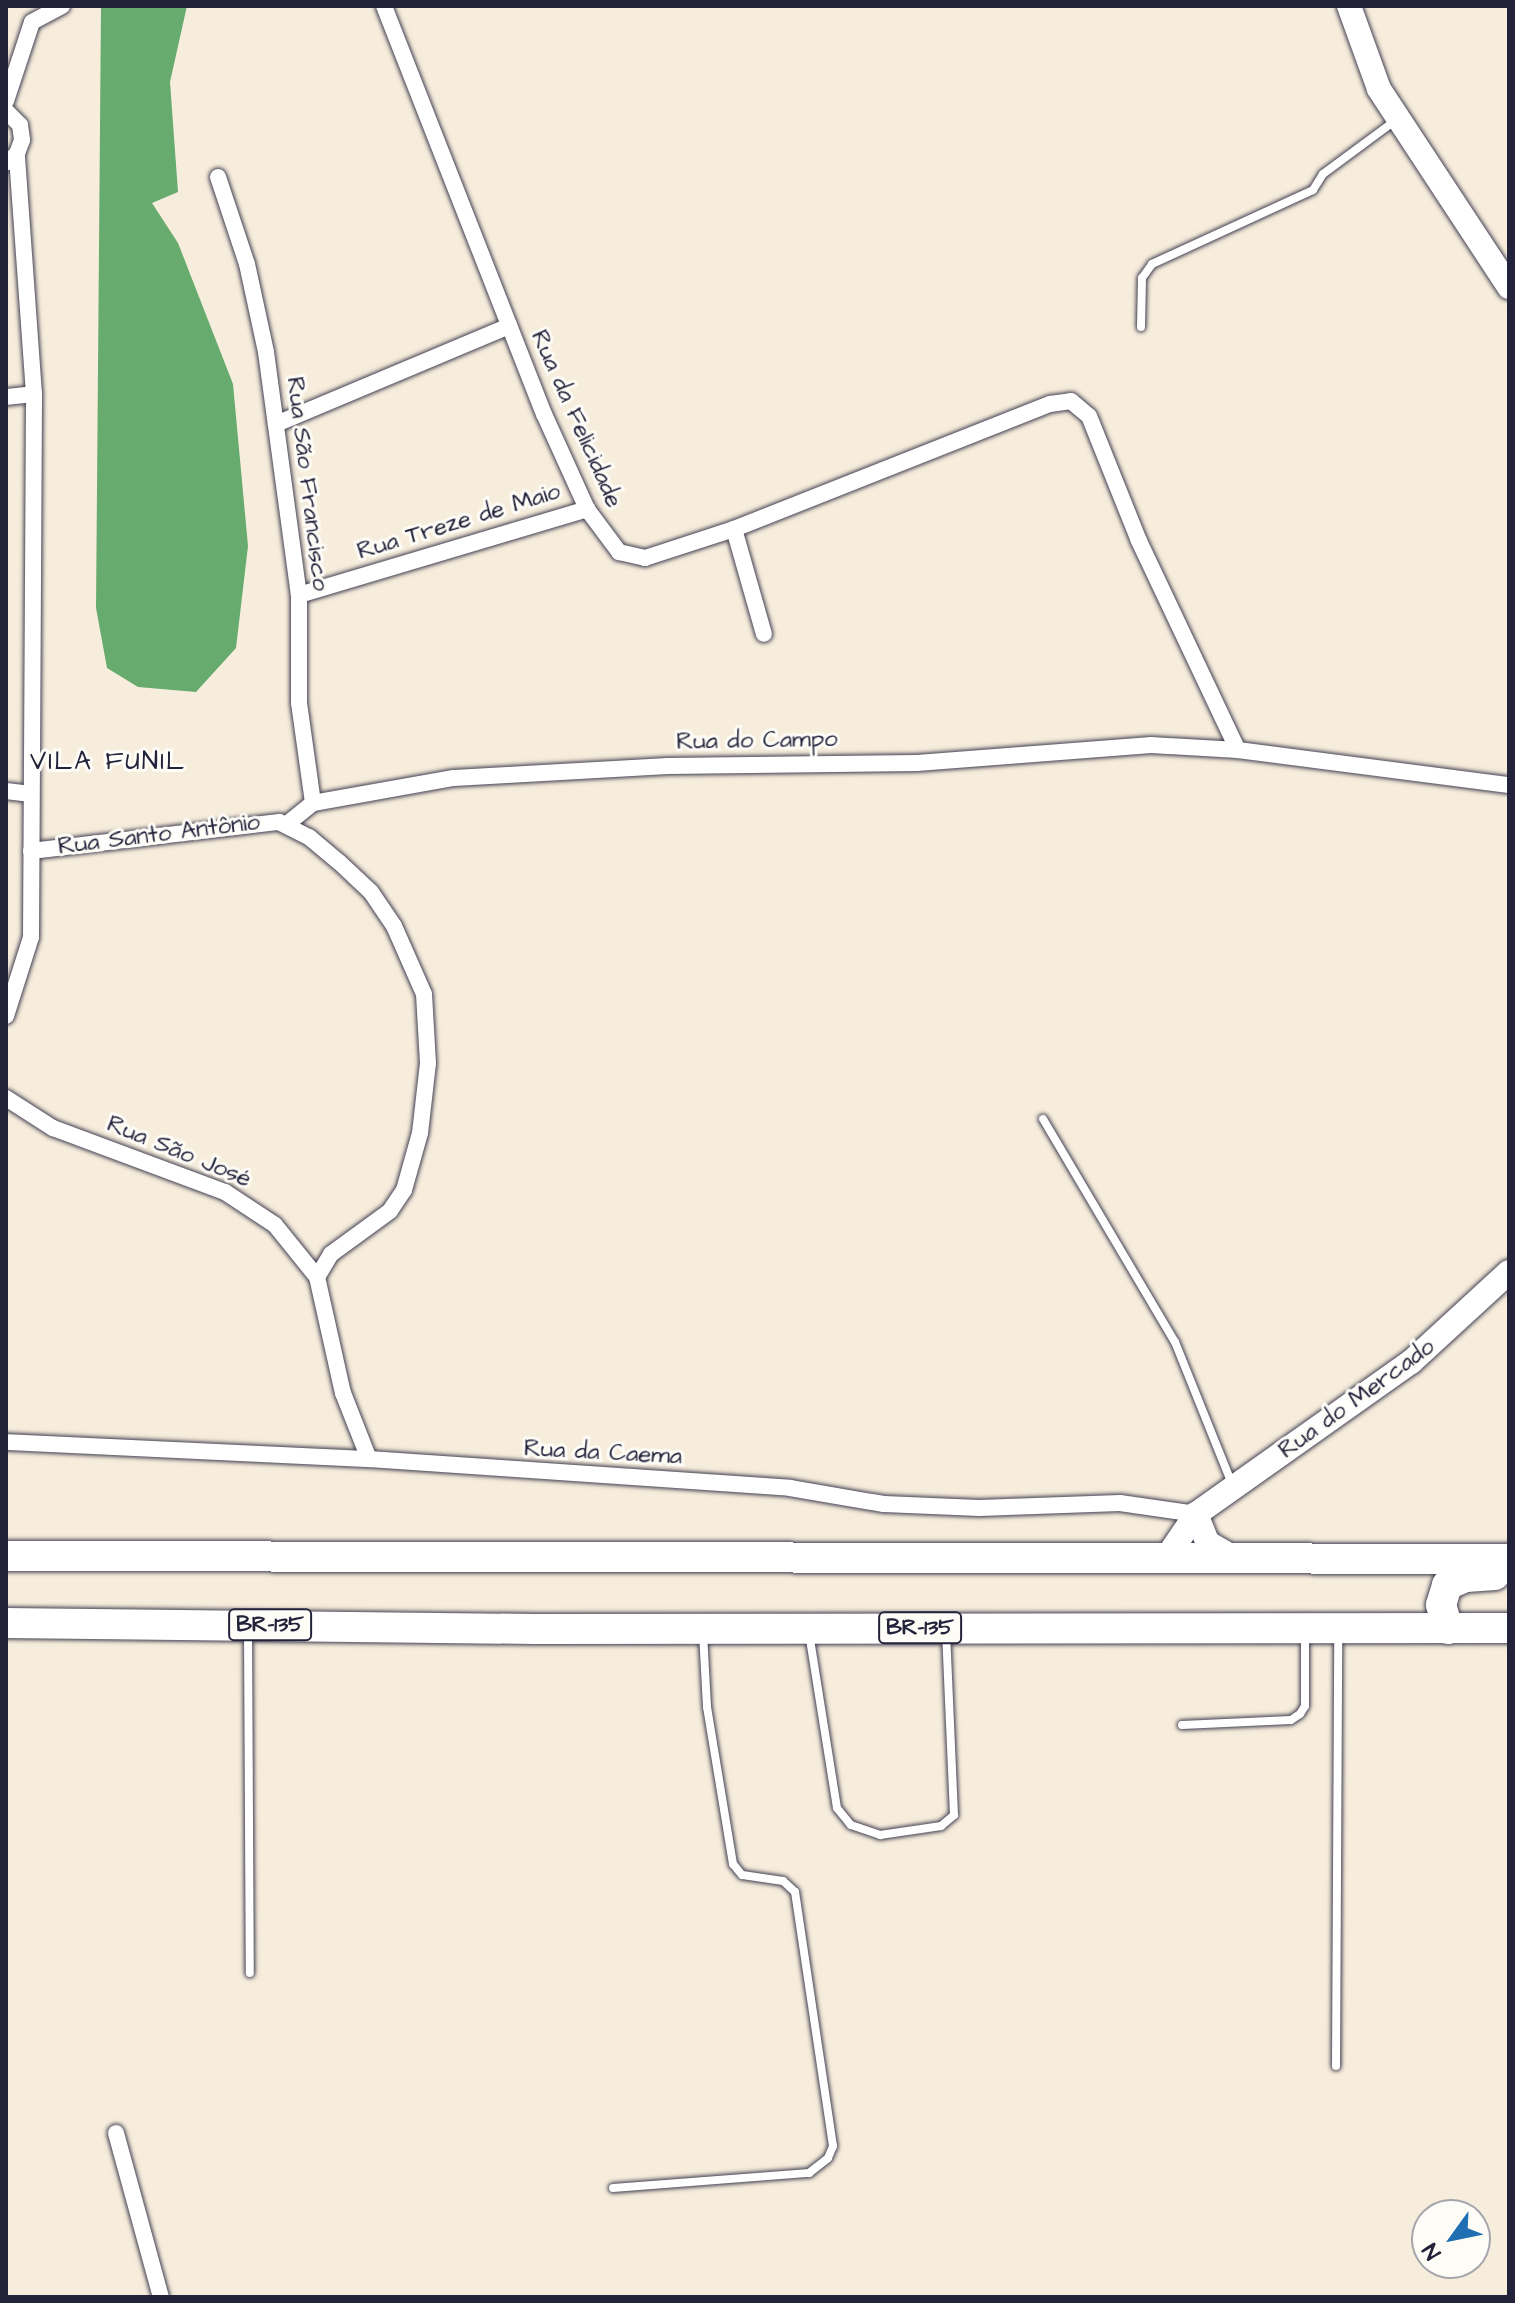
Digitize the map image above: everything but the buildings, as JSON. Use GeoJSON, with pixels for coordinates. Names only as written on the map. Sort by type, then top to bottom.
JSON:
{"type":"FeatureCollection","features":[{"type":"Feature","properties":{"kind":"highway"},"geometry":{"type":"LineString","coordinates":[[6,1556],[1509,1559]]}},
{"type":"Feature","properties":{"kind":"highway"},"geometry":{"type":"LineString","coordinates":[[1448,1629],[1441,1605],[1447,1585],[1478,1575],[1509,1575]]}},
{"type":"Feature","properties":{"kind":"highway","name":"BR-135"},"geometry":{"type":"LineString","coordinates":[[6,1623],[703,1628],[1509,1628]]}},
{"type":"Feature","properties":{"kind":"street"},"geometry":{"type":"LineString","coordinates":[[6,101],[31,14],[62,6]]}},
{"type":"Feature","properties":{"kind":"street","name":"Rua da Felicidade"},"geometry":{"type":"LineString","coordinates":[[384,6],[509,326],[587,509],[610,543],[629,557],[645,558],[734,529],[1050,404],[1071,401],[1089,416],[1151,568],[1238,750]]}},
{"type":"Feature","properties":{"kind":"street"},"geometry":{"type":"LineString","coordinates":[[1349,6],[1379,89],[1509,287]]}},
{"type":"Feature","properties":{"kind":"street"},"geometry":{"type":"LineString","coordinates":[[6,111],[22,133],[12,159],[21,212],[34,394],[28,959],[6,1016]]}},
{"type":"Feature","properties":{"kind":"street","name":"Rua São Francisco"},"geometry":{"type":"LineString","coordinates":[[218,177],[259,309],[299,595],[299,703],[313,803]]}},
{"type":"Feature","properties":{"kind":"street"},"geometry":{"type":"LineString","coordinates":[[6,182],[21,212]]}},
{"type":"Feature","properties":{"kind":"street"},"geometry":{"type":"LineString","coordinates":[[276,424],[509,326]]}},
{"type":"Feature","properties":{"kind":"street"},"geometry":{"type":"LineString","coordinates":[[6,397],[34,394]]}},
{"type":"Feature","properties":{"kind":"street","name":"Rua Treze de Maio"},"geometry":{"type":"LineString","coordinates":[[299,595],[587,509]]}},
{"type":"Feature","properties":{"kind":"street"},"geometry":{"type":"LineString","coordinates":[[734,529],[764,634]]}},
{"type":"Feature","properties":{"kind":"street","name":"Rua do Campo"},"geometry":{"type":"LineString","coordinates":[[287,824],[313,803],[454,778],[668,766],[917,763],[1151,745],[1238,750],[1509,785]]}},
{"type":"Feature","properties":{"kind":"street"},"geometry":{"type":"LineString","coordinates":[[6,791],[29,794]]}},
{"type":"Feature","properties":{"kind":"street","name":"Rua Santo Antônio"},"geometry":{"type":"LineString","coordinates":[[31,851],[267,820],[287,824]]}},
{"type":"Feature","properties":{"kind":"street"},"geometry":{"type":"LineString","coordinates":[[287,824],[339,862],[383,910],[412,959],[428,1030],[420,1133],[404,1190],[390,1211],[331,1254],[317,1277]]}},
{"type":"Feature","properties":{"kind":"street","name":"Rua São José"},"geometry":{"type":"LineString","coordinates":[[6,1098],[53,1128],[250,1205],[275,1225],[317,1277],[343,1393],[369,1459]]}},
{"type":"Feature","properties":{"kind":"street","name":"Rua do Mercado"},"geometry":{"type":"LineString","coordinates":[[1165,1560],[1196,1514],[1411,1362],[1509,1272]]}},
{"type":"Feature","properties":{"kind":"street","name":"Rua da Caema"},"geometry":{"type":"LineString","coordinates":[[6,1442],[369,1459],[790,1488],[884,1504],[979,1508],[1120,1503],[1196,1514]]}},
{"type":"Feature","properties":{"kind":"street"},"geometry":{"type":"LineString","coordinates":[[1196,1514],[1208,1543],[1238,1560]]}},
{"type":"Feature","properties":{"kind":"street"},"geometry":{"type":"LineString","coordinates":[[116,2133],[161,2297]]}},
{"type":"Feature","properties":{"kind":"lane"},"geometry":{"type":"LineString","coordinates":[[1141,327],[1142,278],[1152,264],[1313,190],[1334,165],[1397,119]]}},
{"type":"Feature","properties":{"kind":"lane"},"geometry":{"type":"LineString","coordinates":[[1043,1119],[1175,1342],[1234,1488]]}},
{"type":"Feature","properties":{"kind":"lane"},"geometry":{"type":"LineString","coordinates":[[248,1625],[250,1973]]}},
{"type":"Feature","properties":{"kind":"lane"},"geometry":{"type":"LineString","coordinates":[[1182,1725],[1291,1720],[1300,1714],[1305,1706],[1304,1626]]}},
{"type":"Feature","properties":{"kind":"lane"},"geometry":{"type":"LineString","coordinates":[[613,2188],[809,2173],[828,2158],[833,2146],[795,1892],[783,1881],[742,1875],[733,1864],[707,1707],[703,1628]]}},
{"type":"Feature","properties":{"kind":"lane"},"geometry":{"type":"LineString","coordinates":[[809,1628],[837,1808],[851,1825],[880,1835],[941,1826],[954,1815],[946,1628]]}},
{"type":"Feature","properties":{"kind":"lane"},"geometry":{"type":"LineString","coordinates":[[1336,2066],[1338,1628]]}},
{"type":"Feature","properties":{"kind":"green space"},"geometry":{"type":"Polygon","coordinates":[[[101,6],[187,6],[170,82],[178,192],[152,203],[178,243],[233,384],[248,546],[236,648],[196,692],[138,687],[107,668],[96,608],[101,6]]]}},
{"type":"Feature","properties":{"kind":"district","name":"VILA FUNIL"},"geometry":{"type":"Point","coordinates":[108,762]}}]}
